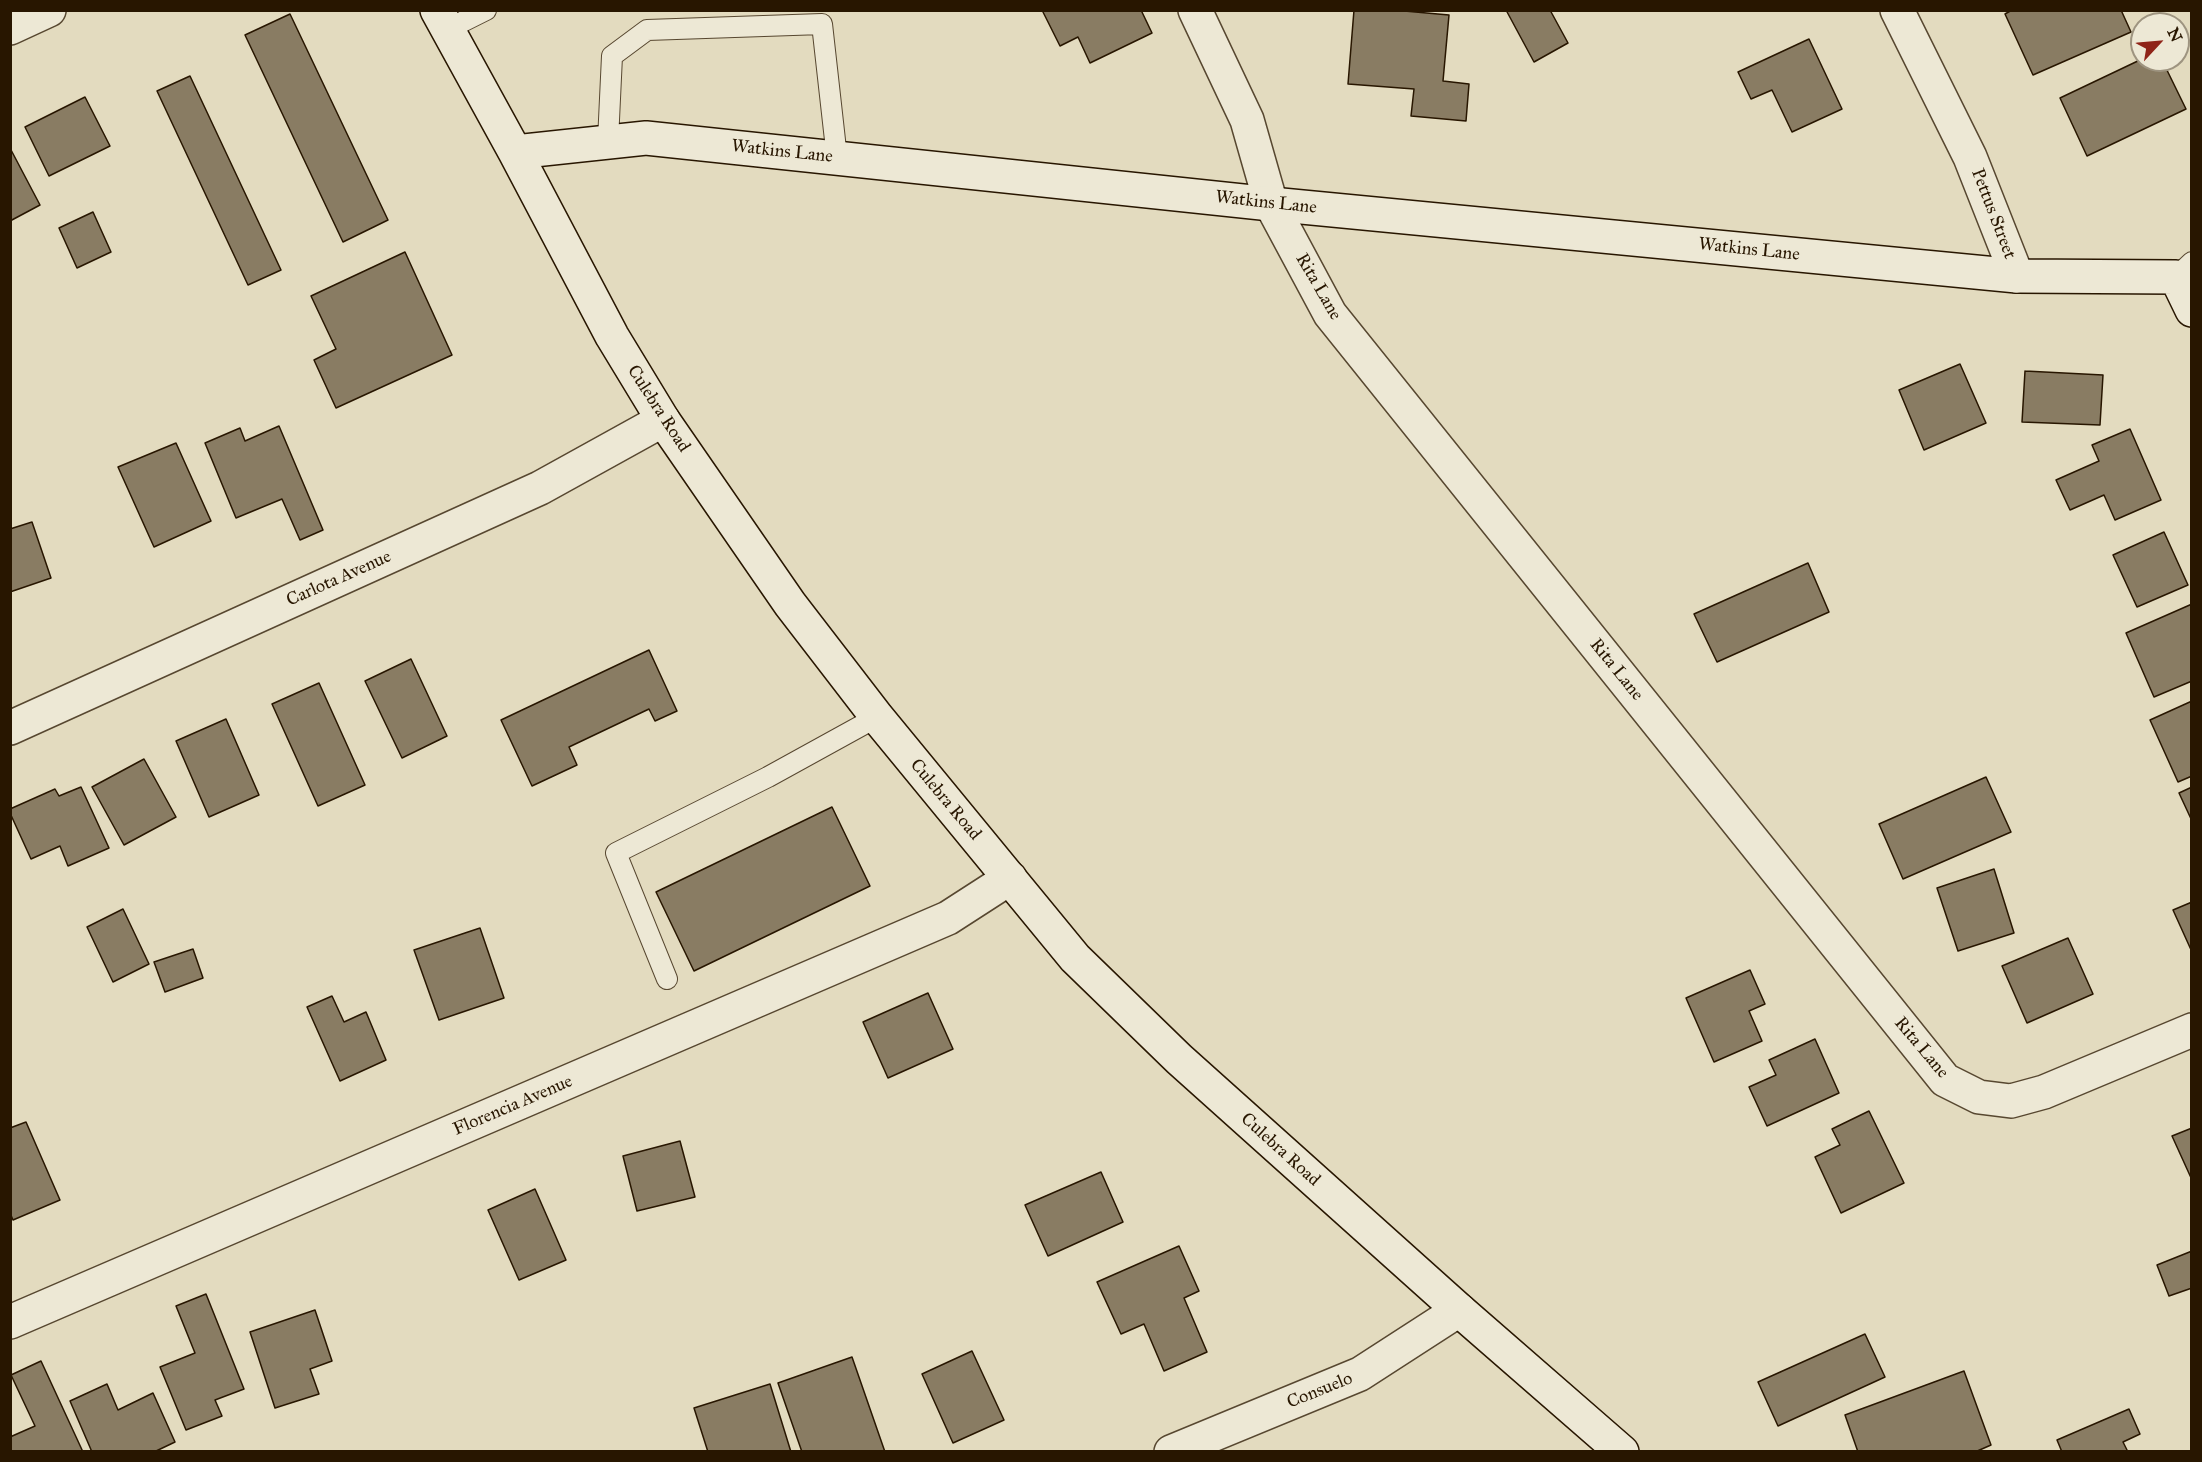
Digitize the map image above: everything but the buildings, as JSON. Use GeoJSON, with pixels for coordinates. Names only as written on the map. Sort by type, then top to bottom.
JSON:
{"type":"FeatureCollection","features":[{"type":"Feature","properties":{"kind":"street"},"geometry":{"type":"LineString","coordinates":[[14,21],[50,10]]}},
{"type":"Feature","properties":{"kind":"street","name":"Rita Lane"},"geometry":{"type":"LineString","coordinates":[[1195,10],[1247,120],[1271,204],[1330,314],[1945,1080],[1979,1097],[2011,1101],[2044,1092],[2192,1030]]}},
{"type":"Feature","properties":{"kind":"street","name":"Pettus Street"},"geometry":{"type":"LineString","coordinates":[[1897,10],[1970,157],[2017,276],[2183,270],[2192,310]]}},
{"type":"Feature","properties":{"kind":"street","name":"Culebra Road"},"geometry":{"type":"LineString","coordinates":[[442,20],[612,336],[663,420],[790,604],[877,717],[1075,958],[1179,1059],[1459,1310],[1622,1452]]}},
{"type":"Feature","properties":{"kind":"street","name":"Watkins Lane"},"geometry":{"type":"LineString","coordinates":[[515,152],[646,138],[1271,204],[2017,276]]}},
{"type":"Feature","properties":{"kind":"street","name":"Carlota Avenue"},"geometry":{"type":"LineString","coordinates":[[10,728],[540,488],[663,420]]}},
{"type":"Feature","properties":{"kind":"street","name":"Florencia Avenue"},"geometry":{"type":"LineString","coordinates":[[10,1322],[948,918],[1010,878]]}},
{"type":"Feature","properties":{"kind":"street","name":"Consuelo"},"geometry":{"type":"LineString","coordinates":[[1171,1452],[1360,1374],[1459,1310]]}},
{"type":"Feature","properties":{"kind":"lane"},"geometry":{"type":"LineString","coordinates":[[442,20],[486,10]]}},
{"type":"Feature","properties":{"kind":"lane"},"geometry":{"type":"LineString","coordinates":[[608,141],[612,56],[647,30],[822,24],[837,158]]}},
{"type":"Feature","properties":{"kind":"lane"},"geometry":{"type":"LineString","coordinates":[[667,979],[616,853],[768,777],[877,717]]}}]}
